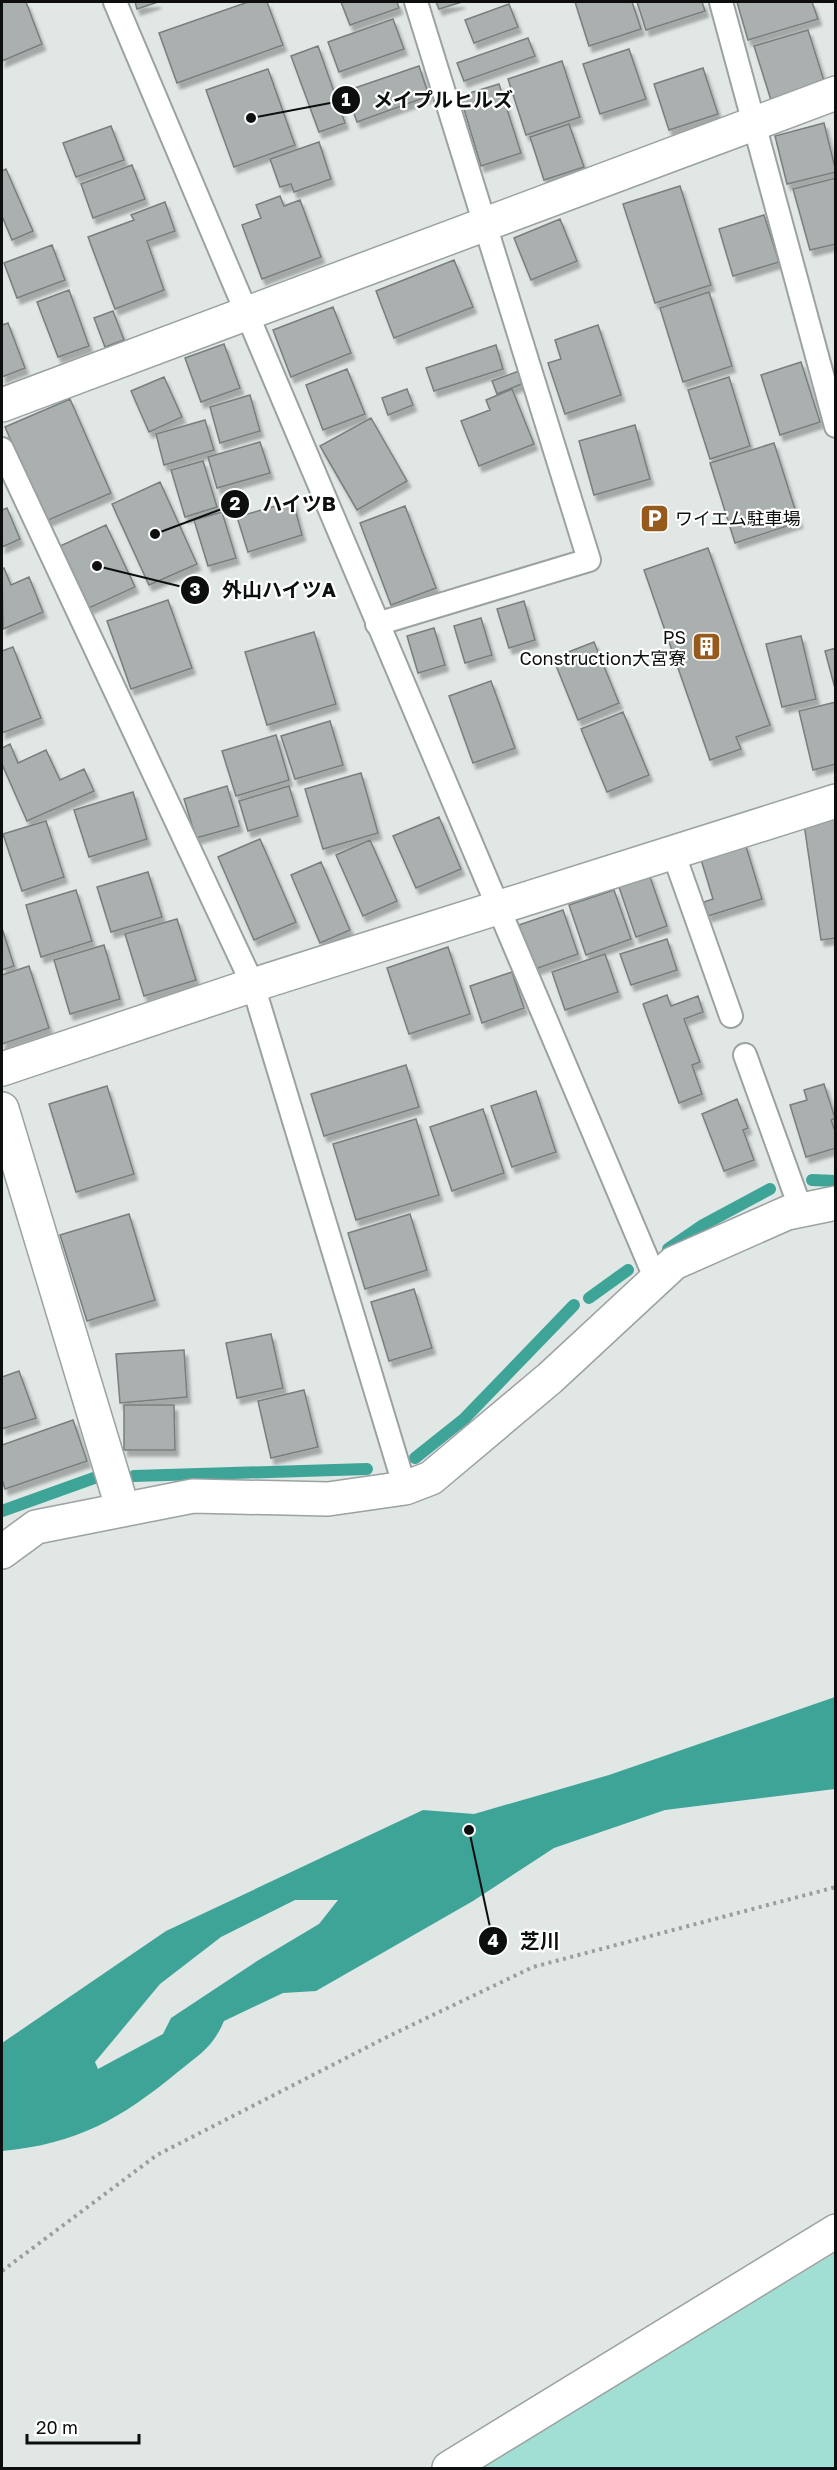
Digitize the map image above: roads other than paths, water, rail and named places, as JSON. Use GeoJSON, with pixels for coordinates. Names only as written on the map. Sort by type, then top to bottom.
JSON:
{"type":"FeatureCollection","features":[{"type":"Feature","properties":{"kind":"street"},"geometry":{"type":"LineString","coordinates":[[2,405],[836,93]]}},
{"type":"Feature","properties":{"kind":"street"},"geometry":{"type":"LineString","coordinates":[[2,1069],[253,985],[836,801]]}},
{"type":"Feature","properties":{"kind":"street"},"geometry":{"type":"LineString","coordinates":[[2,1108],[123,1510]]}},
{"type":"Feature","properties":{"kind":"street"},"geometry":{"type":"LineString","coordinates":[[2,1552],[36,1527],[193,1496],[328,1499],[405,1488],[430,1479],[550,1378],[674,1263],[787,1213],[836,1203]]}},
{"type":"Feature","properties":{"kind":"street"},"geometry":{"type":"LineString","coordinates":[[449,2469],[836,2231]]}},
{"type":"Feature","properties":{"kind":"lane"},"geometry":{"type":"LineString","coordinates":[[116,2],[656,1280]]}},
{"type":"Feature","properties":{"kind":"lane"},"geometry":{"type":"LineString","coordinates":[[377,624],[589,560],[416,2]]}},
{"type":"Feature","properties":{"kind":"lane"},"geometry":{"type":"LineString","coordinates":[[721,2],[836,426]]}},
{"type":"Feature","properties":{"kind":"lane"},"geometry":{"type":"LineString","coordinates":[[2,449],[253,985],[405,1488]]}},
{"type":"Feature","properties":{"kind":"lane"},"geometry":{"type":"LineString","coordinates":[[673,852],[731,1016]]}},
{"type":"Feature","properties":{"kind":"lane"},"geometry":{"type":"LineString","coordinates":[[746,1056],[801,1210]]}},
{"type":"Feature","properties":{"kind":"water"},"geometry":{"type":"Polygon","coordinates":[[[835,1697],[835,1789],[665,1810],[554,1848],[473,1901],[316,1991],[283,1993],[224,2021],[220,2030],[200,2055],[117,2116],[76,2135],[53,2142],[2,2151],[2,2043],[166,1931],[423,1810],[474,1814],[609,1775],[835,1697]],[[295,1900],[221,1937],[160,1984],[95,2062],[98,2069],[163,2034],[171,2018],[257,1961],[319,1924],[338,1900],[295,1900]]]}},
{"type":"Feature","properties":{"kind":"waterway"},"geometry":{"type":"LineString","coordinates":[[812,1180],[836,1181]]}},
{"type":"Feature","properties":{"kind":"waterway"},"geometry":{"type":"LineString","coordinates":[[668,1249],[703,1225],[770,1189]]}},
{"type":"Feature","properties":{"kind":"waterway"},"geometry":{"type":"LineString","coordinates":[[589,1298],[628,1270]]}},
{"type":"Feature","properties":{"kind":"waterway"},"geometry":{"type":"LineString","coordinates":[[415,1458],[464,1419],[574,1305]]}},
{"type":"Feature","properties":{"kind":"waterway"},"geometry":{"type":"LineString","coordinates":[[134,1476],[367,1469]]}},
{"type":"Feature","properties":{"kind":"waterway"},"geometry":{"type":"LineString","coordinates":[[2,1511],[94,1478]]}},
{"type":"Feature","properties":{"kind":"place","name":"メイプルヒルズ"},"geometry":{"type":"Point","coordinates":[251,118]}},
{"type":"Feature","properties":{"kind":"place","name":"ワイエム駐車場"},"geometry":{"type":"Point","coordinates":[654,518]}},
{"type":"Feature","properties":{"kind":"place","name":"ハイツB"},"geometry":{"type":"Point","coordinates":[155,534]}},
{"type":"Feature","properties":{"kind":"place","name":"外山ハイツA"},"geometry":{"type":"Point","coordinates":[97,566]}},
{"type":"Feature","properties":{"kind":"place","name":"PS Construction大宮寮"},"geometry":{"type":"Point","coordinates":[707,647]}},
{"type":"Feature","properties":{"kind":"place","name":"芝川"},"geometry":{"type":"Point","coordinates":[469,1830]}}]}
